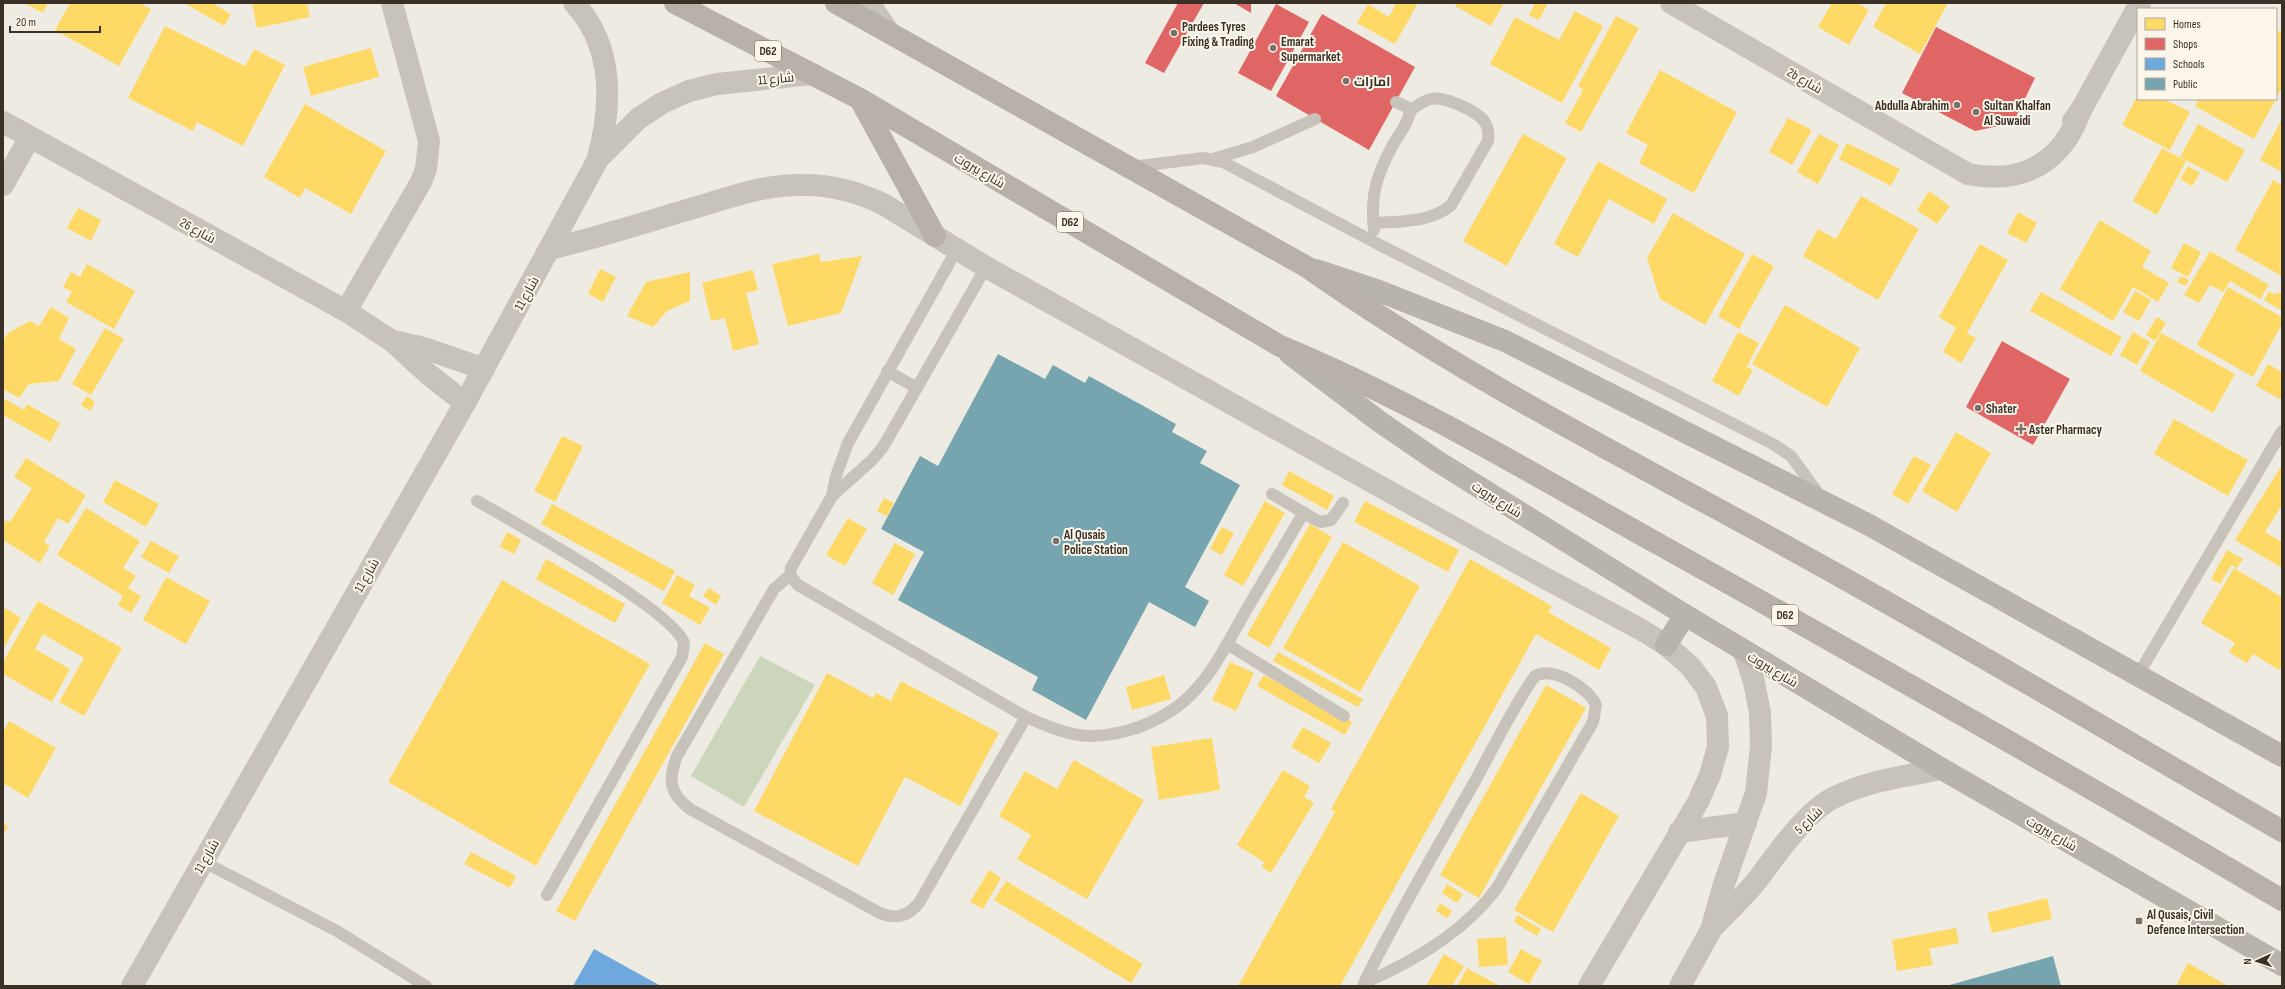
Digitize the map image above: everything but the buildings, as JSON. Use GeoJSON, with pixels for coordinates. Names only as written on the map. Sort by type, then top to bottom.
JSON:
{"type":"FeatureCollection","features":[{"type":"Feature","properties":{"kind":"main road","name":"شارع بيروت"},"geometry":{"type":"LineString","coordinates":[[675,3],[860,99],[1280,346],[1374,418],[1431,457],[1744,652],[1942,769],[2282,965]]}},
{"type":"Feature","properties":{"kind":"main road"},"geometry":{"type":"LineString","coordinates":[[836,3],[1307,267],[1369,311],[1490,384],[1795,551],[2282,831]]}},
{"type":"Feature","properties":{"kind":"main road"},"geometry":{"type":"LineString","coordinates":[[860,99],[935,236]]}},
{"type":"Feature","properties":{"kind":"main road"},"geometry":{"type":"LineString","coordinates":[[1307,267],[1386,293],[1505,341],[1869,525],[2282,756]]}},
{"type":"Feature","properties":{"kind":"main road","name":"شارع بيروت"},"geometry":{"type":"LineString","coordinates":[[1280,346],[1340,371],[1458,431],[2117,803],[2282,900]]}},
{"type":"Feature","properties":{"kind":"main road"},"geometry":{"type":"LineString","coordinates":[[1666,645],[1685,615]]}},
{"type":"Feature","properties":{"kind":"street"},"geometry":{"type":"LineString","coordinates":[[346,311],[420,182],[429,155],[427,126],[392,3]]}},
{"type":"Feature","properties":{"kind":"street","name":"شارع 11"},"geometry":{"type":"LineString","coordinates":[[132,986],[202,861],[465,403],[597,161],[607,116],[608,92],[604,56],[595,34],[574,3]]}},
{"type":"Feature","properties":{"kind":"street"},"geometry":{"type":"LineString","coordinates":[[869,3],[888,31]]}},
{"type":"Feature","properties":{"kind":"street","name":"2b شارع"},"geometry":{"type":"LineString","coordinates":[[1671,3],[1940,156],[1954,168],[1968,174],[1984,177],[2014,175],[2044,164],[2056,154],[2076,126],[2081,110],[2137,8]]}},
{"type":"Feature","properties":{"kind":"street","name":"شارع 11"},"geometry":{"type":"LineString","coordinates":[[597,161],[638,119],[662,103],[689,91],[717,84],[813,74]]}},
{"type":"Feature","properties":{"kind":"street","name":"شارع 26"},"geometry":{"type":"LineString","coordinates":[[3,122],[346,311],[392,341],[428,374],[465,403]]}},
{"type":"Feature","properties":{"kind":"street"},"geometry":{"type":"LineString","coordinates":[[3,185],[30,137]]}},
{"type":"Feature","properties":{"kind":"street"},"geometry":{"type":"LineString","coordinates":[[549,249],[592,239],[744,193],[791,185],[826,186],[867,196],[883,204],[986,266],[1530,570],[1640,629],[1666,645],[1690,666],[1706,688],[1717,716],[1718,747],[1710,775],[1698,802],[1589,986]]}},
{"type":"Feature","properties":{"kind":"street","name":"شارع 26"},"geometry":{"type":"LineString","coordinates":[[392,341],[424,348],[484,369]]}},
{"type":"Feature","properties":{"kind":"street","name":"شارع 5"},"geometry":{"type":"LineString","coordinates":[[1680,986],[1711,930],[1724,884],[1756,793],[1761,746],[1760,713],[1754,682],[1744,652]]}},
{"type":"Feature","properties":{"kind":"street","name":"شارع 5"},"geometry":{"type":"LineString","coordinates":[[1711,930],[1754,883],[1784,844],[1813,814],[1832,799],[1865,784],[1942,769]]}},
{"type":"Feature","properties":{"kind":"street"},"geometry":{"type":"LineString","coordinates":[[1679,832],[1746,823]]}},
{"type":"Feature","properties":{"kind":"lane"},"geometry":{"type":"LineString","coordinates":[[1374,224],[1427,218],[1444,211],[1451,205],[1488,141],[1489,130],[1484,120],[1476,114],[1450,101],[1432,99],[1410,110]]}},
{"type":"Feature","properties":{"kind":"lane"},"geometry":{"type":"LineString","coordinates":[[1396,102],[1410,110]]}},
{"type":"Feature","properties":{"kind":"lane"},"geometry":{"type":"LineString","coordinates":[[1376,243],[1372,208],[1376,181],[1383,163],[1410,115],[1410,110]]}},
{"type":"Feature","properties":{"kind":"lane"},"geometry":{"type":"LineString","coordinates":[[1214,159],[1253,147],[1315,119]]}},
{"type":"Feature","properties":{"kind":"lane"},"geometry":{"type":"LineString","coordinates":[[1129,167],[1203,158],[1214,159],[1232,166],[1376,243],[1773,444],[1791,456],[1825,504]]}},
{"type":"Feature","properties":{"kind":"lane"},"geometry":{"type":"LineString","coordinates":[[958,249],[887,371],[848,443],[832,496],[794,561],[790,575],[774,589],[677,756],[672,771],[671,786],[678,800],[690,810],[878,912],[888,917],[900,917],[911,912],[919,903],[1026,717]]}},
{"type":"Feature","properties":{"kind":"lane"},"geometry":{"type":"LineString","coordinates":[[832,496],[872,460],[917,388],[986,266]]}},
{"type":"Feature","properties":{"kind":"lane"},"geometry":{"type":"LineString","coordinates":[[887,371],[917,388]]}},
{"type":"Feature","properties":{"kind":"lane"},"geometry":{"type":"LineString","coordinates":[[2138,675],[2282,431]]}},
{"type":"Feature","properties":{"kind":"lane"},"geometry":{"type":"LineString","coordinates":[[1272,494],[1321,522],[1326,522],[1334,517],[1343,503]]}},
{"type":"Feature","properties":{"kind":"lane"},"geometry":{"type":"LineString","coordinates":[[477,501],[632,595],[677,630],[684,643],[682,657],[548,895]]}},
{"type":"Feature","properties":{"kind":"lane"},"geometry":{"type":"LineString","coordinates":[[790,575],[798,585],[1026,717],[1058,730],[1092,736],[1126,732],[1156,720],[1182,702],[1204,679],[1227,644],[1304,512]]}},
{"type":"Feature","properties":{"kind":"lane"},"geometry":{"type":"LineString","coordinates":[[1227,644],[1344,716]]}},
{"type":"Feature","properties":{"kind":"lane"},"geometry":{"type":"LineString","coordinates":[[1542,673],[1556,674],[1587,691],[1596,705],[1593,722],[1497,888],[1485,904],[1470,918],[1424,951],[1385,974],[1364,984],[1407,901],[1535,676],[1542,673]]}},
{"type":"Feature","properties":{"kind":"lane"},"geometry":{"type":"LineString","coordinates":[[202,861],[337,931],[426,986]]}},
{"type":"Feature","properties":{"kind":"green space"},"geometry":{"type":"Polygon","coordinates":[[[760,656],[815,685],[744,807],[691,776],[760,656]]]}},
{"type":"Feature","properties":{"kind":"place","name":"Pardees Tyres Fixing & Trading"},"geometry":{"type":"Point","coordinates":[1174,33]}},
{"type":"Feature","properties":{"kind":"place","name":"Emarat Supermarket"},"geometry":{"type":"Point","coordinates":[1273,48]}},
{"type":"Feature","properties":{"kind":"place","name":"امارات"},"geometry":{"type":"Point","coordinates":[1346,81]}},
{"type":"Feature","properties":{"kind":"place","name":"Abdulla Abrahim"},"geometry":{"type":"Point","coordinates":[1957,105]}},
{"type":"Feature","properties":{"kind":"place","name":"Sultan Khalfan Al Suwaidi"},"geometry":{"type":"Point","coordinates":[1976,112]}},
{"type":"Feature","properties":{"kind":"place","name":"Shater"},"geometry":{"type":"Point","coordinates":[1978,408]}},
{"type":"Feature","properties":{"kind":"place","name":"Aster Pharmacy"},"geometry":{"type":"Point","coordinates":[2021,429]}},
{"type":"Feature","properties":{"kind":"place","name":"Al Qusais Police Station"},"geometry":{"type":"Point","coordinates":[1056,541]}},
{"type":"Feature","properties":{"kind":"place","name":"Al Qusais, Civil Defence Intersection"},"geometry":{"type":"Point","coordinates":[2139,921]}}]}
